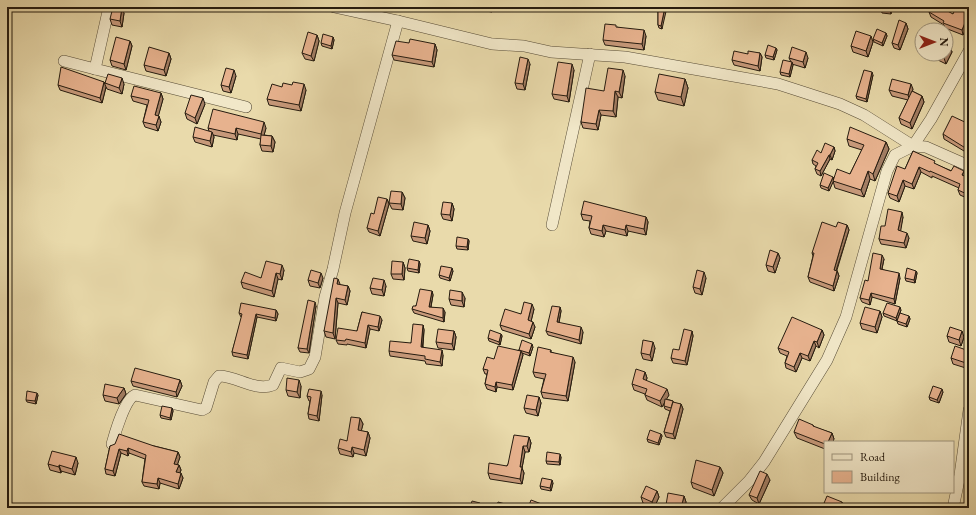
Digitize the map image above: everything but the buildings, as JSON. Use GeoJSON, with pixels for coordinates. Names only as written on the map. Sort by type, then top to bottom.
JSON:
{"type":"FeatureCollection","features":[{"type":"Feature","properties":{"kind":"street"},"geometry":{"type":"LineString","coordinates":[[95,69],[109,7]]}},
{"type":"Feature","properties":{"kind":"street"},"geometry":{"type":"LineString","coordinates":[[334,7],[492,44],[625,57],[778,84],[840,104],[864,116],[913,146],[926,147],[969,166]]}},
{"type":"Feature","properties":{"kind":"street"},"geometry":{"type":"LineString","coordinates":[[112,444],[127,403],[135,395],[202,410],[206,408],[214,382],[218,376],[231,378],[265,388],[273,385],[281,368],[300,372],[309,369],[315,357],[325,297],[334,269],[345,213],[398,21]]}},
{"type":"Feature","properties":{"kind":"street"},"geometry":{"type":"LineString","coordinates":[[726,507],[749,482],[764,462],[827,360],[846,317],[886,171],[895,155],[913,146],[931,119],[969,51]]}},
{"type":"Feature","properties":{"kind":"street"},"geometry":{"type":"LineString","coordinates":[[552,225],[590,54]]}},
{"type":"Feature","properties":{"kind":"street"},"geometry":{"type":"LineString","coordinates":[[64,61],[246,107]]}},
{"type":"Feature","properties":{"kind":"street"},"geometry":{"type":"LineString","coordinates":[[953,508],[960,475],[969,410]]}}]}
